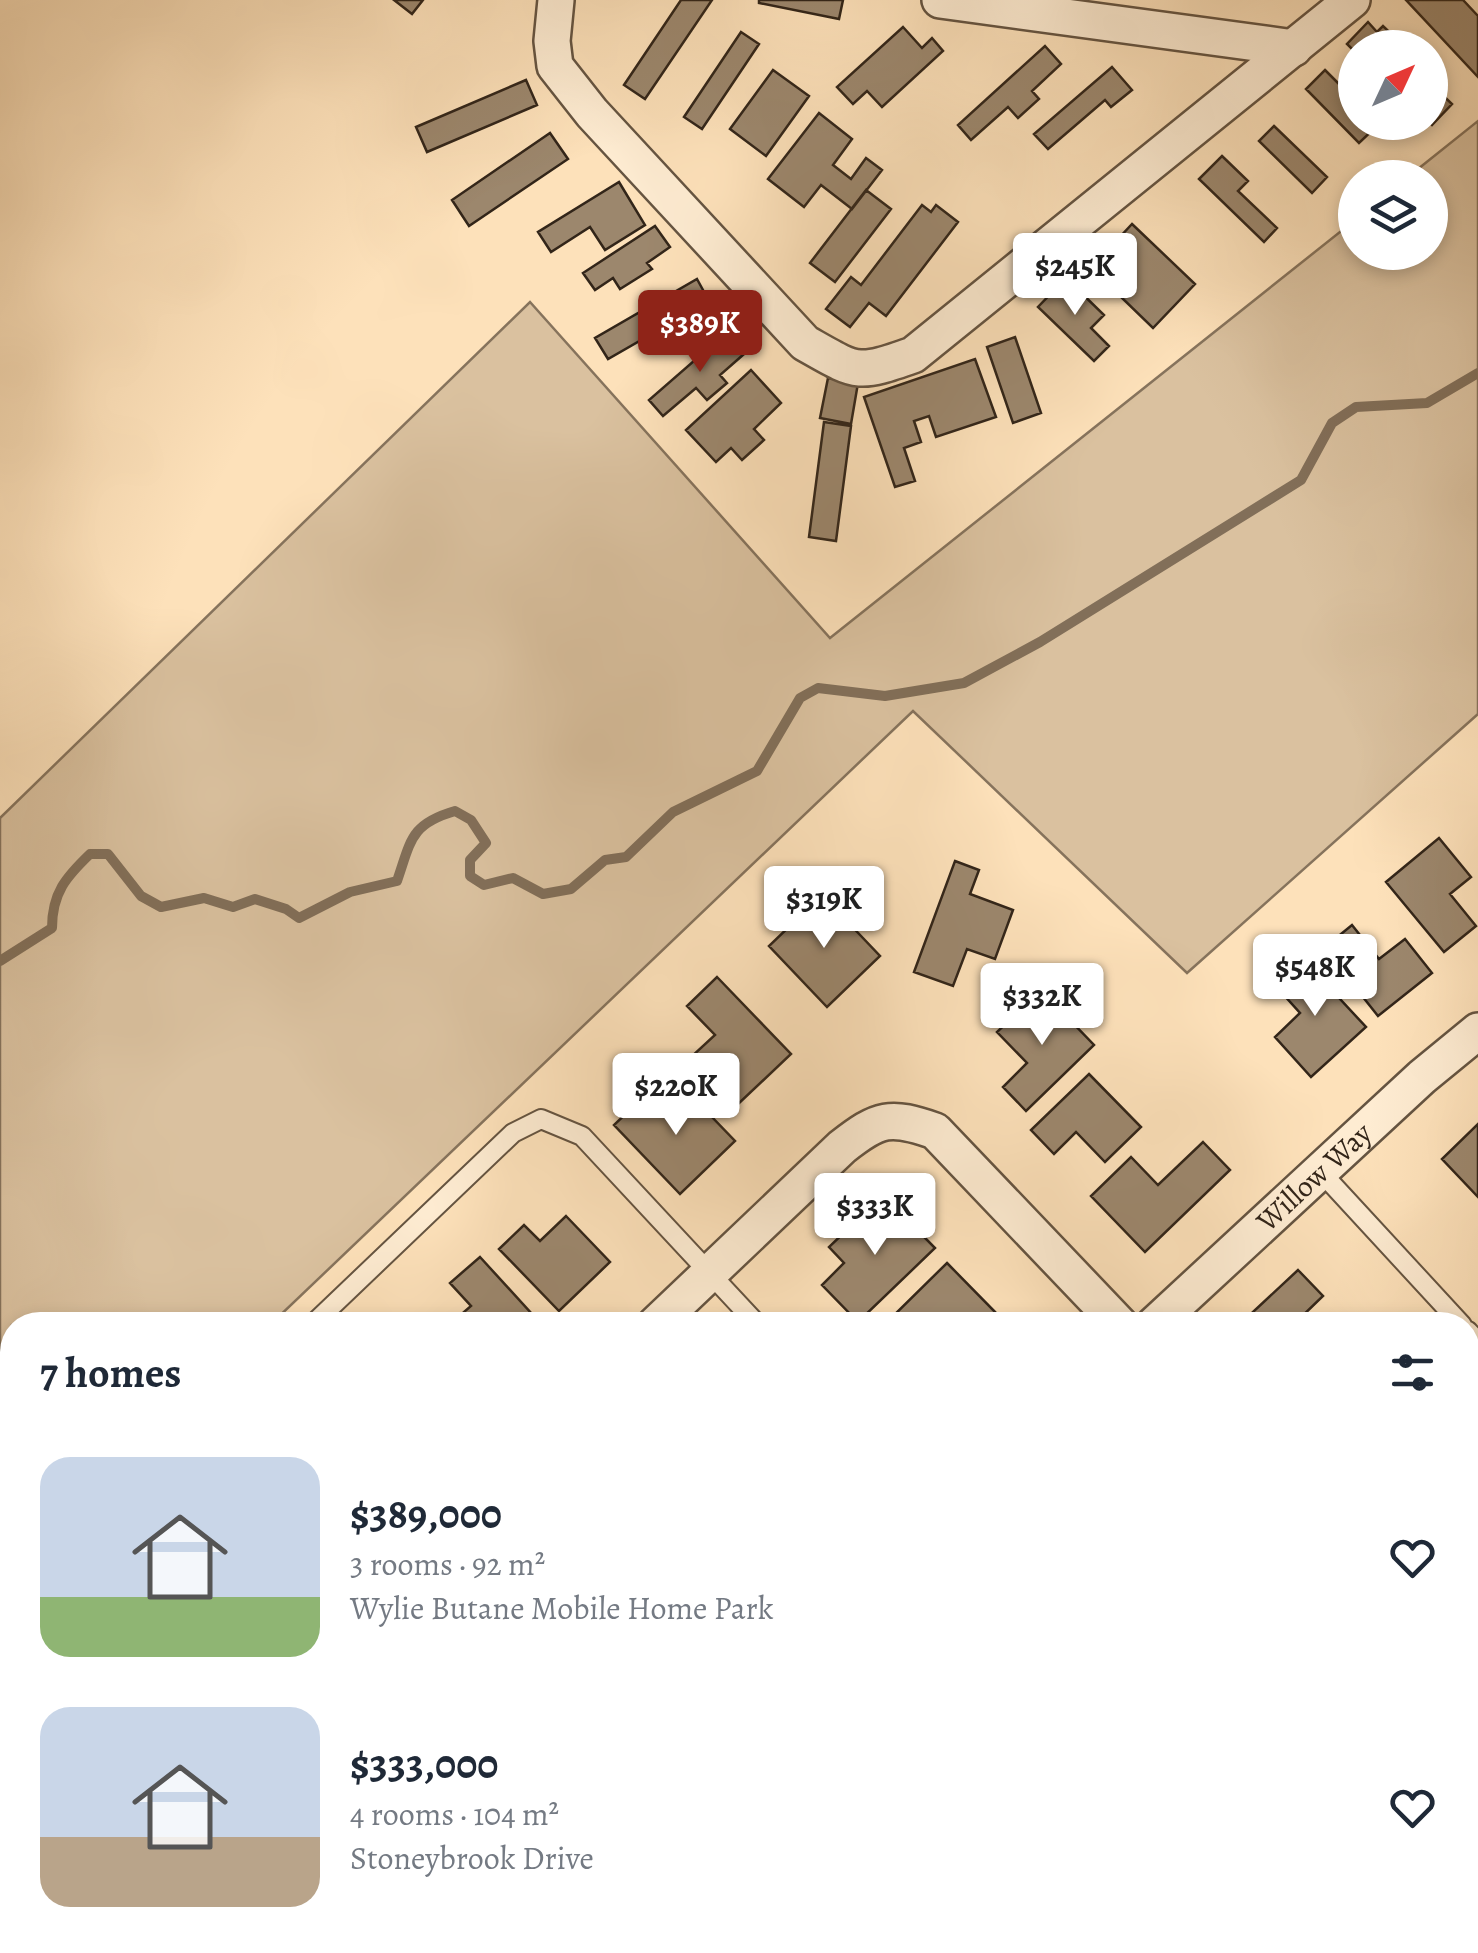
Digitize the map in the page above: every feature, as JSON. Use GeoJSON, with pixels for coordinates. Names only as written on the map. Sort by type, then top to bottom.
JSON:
{"type":"FeatureCollection","features":[{"type":"Feature","properties":{"kind":"street"},"geometry":{"type":"LineString","coordinates":[[556,0],[552,41],[555,66],[592,113],[805,344],[843,364],[869,371],[913,355],[1352,0]]}},
{"type":"Feature","properties":{"kind":"street"},"geometry":{"type":"LineString","coordinates":[[940,0],[1294,48]]}},
{"type":"Feature","properties":{"kind":"street","name":"Willow Way"},"geometry":{"type":"LineString","coordinates":[[1168,1312],[1422,1078],[1478,1032]]}},
{"type":"Feature","properties":{"kind":"street"},"geometry":{"type":"LineString","coordinates":[[669,1312],[842,1147],[869,1126],[902,1120],[934,1131],[1108,1312]]}},
{"type":"Feature","properties":{"kind":"lane"},"geometry":{"type":"LineString","coordinates":[[326,1312],[513,1133],[542,1119],[582,1136],[746,1312]]}},
{"type":"Feature","properties":{"kind":"lane"},"geometry":{"type":"LineString","coordinates":[[1320,1171],[1450,1312]]}},
{"type":"Feature","properties":{"kind":"shaded area"},"geometry":{"type":"Polygon","coordinates":[[[1478,121],[1478,714],[1187,973],[913,711],[284,1312],[0,1312],[0,818],[530,302],[830,638],[1338,234],[1338,270],[1448,270],[1448,160],[1429,160],[1478,121]]]}},
{"type":"Feature","properties":{"kind":"building"},"geometry":{"type":"Polygon","coordinates":[[[394,0],[423,0],[412,14],[394,0]]]}},
{"type":"Feature","properties":{"kind":"building"},"geometry":{"type":"Polygon","coordinates":[[[681,0],[712,0],[645,99],[624,85],[681,0]]]}},
{"type":"Feature","properties":{"kind":"building"},"geometry":{"type":"Polygon","coordinates":[[[759,0],[843,0],[839,19],[759,0]]]}},
{"type":"Feature","properties":{"kind":"building"},"geometry":{"type":"Polygon","coordinates":[[[1406,0],[1463,0],[1478,16],[1478,77],[1448,45],[1448,30],[1434,30],[1406,0]]]}},
{"type":"Feature","properties":{"kind":"building"},"geometry":{"type":"Polygon","coordinates":[[[903,27],[922,48],[932,38],[943,51],[882,107],[867,91],[853,104],[837,87],[903,27]]]}},
{"type":"Feature","properties":{"kind":"building"},"geometry":{"type":"Polygon","coordinates":[[[741,32],[759,44],[702,129],[684,117],[741,32]]]}},
{"type":"Feature","properties":{"kind":"building"},"geometry":{"type":"Polygon","coordinates":[[[1045,46],[1061,64],[1032,91],[1039,99],[1018,118],[1008,107],[971,140],[958,125],[1045,46]]]}},
{"type":"Feature","properties":{"kind":"building"},"geometry":{"type":"Polygon","coordinates":[[[1112,67],[1132,90],[1111,107],[1105,100],[1048,149],[1034,134],[1112,67]]]}},
{"type":"Feature","properties":{"kind":"building"},"geometry":{"type":"Polygon","coordinates":[[[773,70],[809,96],[766,156],[730,129],[773,70]]]}},
{"type":"Feature","properties":{"kind":"building"},"geometry":{"type":"Polygon","coordinates":[[[1325,70],[1338,83],[1338,122],[1306,89],[1325,70]]]}},
{"type":"Feature","properties":{"kind":"building"},"geometry":{"type":"Polygon","coordinates":[[[526,80],[537,105],[427,152],[416,127],[526,80]]]}},
{"type":"Feature","properties":{"kind":"building"},"geometry":{"type":"Polygon","coordinates":[[[819,113],[852,139],[833,165],[851,179],[866,158],[882,170],[852,209],[821,185],[804,207],[768,179],[819,113]]]}},
{"type":"Feature","properties":{"kind":"building"},"geometry":{"type":"Polygon","coordinates":[[[1274,126],[1327,177],[1312,193],[1259,141],[1274,126]]]}},
{"type":"Feature","properties":{"kind":"building"},"geometry":{"type":"Polygon","coordinates":[[[550,133],[568,159],[469,226],[452,200],[550,133]]]}},
{"type":"Feature","properties":{"kind":"building"},"geometry":{"type":"Polygon","coordinates":[[[1222,156],[1248,181],[1238,191],[1277,228],[1264,242],[1199,179],[1222,156]]]}},
{"type":"Feature","properties":{"kind":"building"},"geometry":{"type":"Polygon","coordinates":[[[619,182],[645,225],[605,250],[590,227],[551,252],[538,232],[619,182]]]}},
{"type":"Feature","properties":{"kind":"building"},"geometry":{"type":"Polygon","coordinates":[[[866,190],[891,209],[835,282],[810,263],[866,190]]]}},
{"type":"Feature","properties":{"kind":"building"},"geometry":{"type":"Polygon","coordinates":[[[922,205],[931,212],[936,205],[958,222],[886,316],[869,303],[850,327],[826,309],[851,277],[861,285],[922,205]]]}},
{"type":"Feature","properties":{"kind":"building"},"geometry":{"type":"Polygon","coordinates":[[[1132,224],[1195,284],[1153,328],[1091,268],[1132,224]]]}},
{"type":"Feature","properties":{"kind":"building"},"geometry":{"type":"Polygon","coordinates":[[[655,226],[670,247],[647,263],[652,269],[620,289],[613,278],[595,290],[583,273],[655,226]]]}},
{"type":"Feature","properties":{"kind":"building"},"geometry":{"type":"Polygon","coordinates":[[[1066,278],[1104,315],[1091,328],[1109,346],[1094,361],[1038,307],[1066,278]]]}},
{"type":"Feature","properties":{"kind":"building"},"geometry":{"type":"Polygon","coordinates":[[[697,279],[709,301],[681,317],[690,332],[666,346],[657,331],[608,359],[595,338],[697,279]]]}},
{"type":"Feature","properties":{"kind":"building"},"geometry":{"type":"Polygon","coordinates":[[[726,333],[744,354],[720,375],[727,383],[707,400],[696,388],[663,416],[649,400],[726,333]]]}},
{"type":"Feature","properties":{"kind":"building"},"geometry":{"type":"Polygon","coordinates":[[[1015,337],[1041,413],[1013,423],[987,347],[1015,337]]]}},
{"type":"Feature","properties":{"kind":"building"},"geometry":{"type":"Polygon","coordinates":[[[975,359],[996,417],[936,437],[929,416],[914,421],[921,442],[904,448],[915,481],[895,487],[864,397],[975,359]]]}},
{"type":"Feature","properties":{"kind":"building"},"geometry":{"type":"Polygon","coordinates":[[[751,370],[781,403],[754,429],[764,440],[742,460],[731,448],[716,462],[686,430],[751,370]]]}},
{"type":"Feature","properties":{"kind":"building"},"geometry":{"type":"Polygon","coordinates":[[[828,378],[858,383],[851,424],[820,418],[828,378]]]}},
{"type":"Feature","properties":{"kind":"building"},"geometry":{"type":"Polygon","coordinates":[[[824,422],[851,426],[836,541],[809,537],[824,422]]]}},
{"type":"Feature","properties":{"kind":"building"},"geometry":{"type":"Polygon","coordinates":[[[1439,838],[1471,877],[1450,894],[1476,926],[1444,952],[1386,882],[1439,838]]]}},
{"type":"Feature","properties":{"kind":"building"},"geometry":{"type":"Polygon","coordinates":[[[955,861],[979,870],[970,894],[1013,910],[995,959],[967,949],[953,986],[914,972],[955,861]]]}},
{"type":"Feature","properties":{"kind":"building"},"geometry":{"type":"Polygon","coordinates":[[[822,895],[880,956],[827,1007],[769,946],[822,895]]]}},
{"type":"Feature","properties":{"kind":"building"},"geometry":{"type":"Polygon","coordinates":[[[1352,925],[1379,959],[1405,939],[1432,973],[1378,1016],[1324,948],[1352,925]]]}},
{"type":"Feature","properties":{"kind":"building"},"geometry":{"type":"Polygon","coordinates":[[[1302,958],[1366,1027],[1311,1077],[1275,1037],[1300,1013],[1274,984],[1302,958]]]}},
{"type":"Feature","properties":{"kind":"building"},"geometry":{"type":"Polygon","coordinates":[[[717,977],[791,1054],[736,1106],[690,1058],[715,1035],[687,1006],[717,977]]]}},
{"type":"Feature","properties":{"kind":"building"},"geometry":{"type":"Polygon","coordinates":[[[1041,990],[1094,1045],[1026,1111],[1003,1087],[1027,1063],[997,1032],[1041,990]]]}},
{"type":"Feature","properties":{"kind":"building"},"geometry":{"type":"Polygon","coordinates":[[[1089,1074],[1141,1127],[1105,1162],[1076,1132],[1054,1154],[1031,1130],[1089,1074]]]}},
{"type":"Feature","properties":{"kind":"building"},"geometry":{"type":"Polygon","coordinates":[[[684,1088],[735,1141],[680,1194],[614,1125],[640,1100],[655,1116],[684,1088]]]}},
{"type":"Feature","properties":{"kind":"building"},"geometry":{"type":"Polygon","coordinates":[[[1478,1124],[1478,1197],[1442,1159],[1478,1124]]]}},
{"type":"Feature","properties":{"kind":"building"},"geometry":{"type":"Polygon","coordinates":[[[1203,1142],[1230,1170],[1145,1252],[1091,1196],[1131,1157],[1158,1185],[1203,1142]]]}},
{"type":"Feature","properties":{"kind":"building"},"geometry":{"type":"Polygon","coordinates":[[[883,1195],[935,1248],[868,1312],[848,1312],[822,1285],[844,1263],[829,1247],[883,1195]]]}},
{"type":"Feature","properties":{"kind":"building"},"geometry":{"type":"Polygon","coordinates":[[[566,1216],[610,1262],[559,1311],[499,1249],[524,1225],[540,1241],[566,1216]]]}},
{"type":"Feature","properties":{"kind":"building"},"geometry":{"type":"Polygon","coordinates":[[[480,1257],[530,1312],[464,1312],[471,1306],[450,1283],[480,1257]]]}},
{"type":"Feature","properties":{"kind":"building"},"geometry":{"type":"Polygon","coordinates":[[[947,1263],[995,1312],[897,1312],[947,1263]]]}},
{"type":"Feature","properties":{"kind":"building"},"geometry":{"type":"Polygon","coordinates":[[[1298,1270],[1323,1296],[1306,1312],[1253,1312],[1298,1270]]]}},
{"type":"Feature","properties":{"kind":"waterway"},"geometry":{"type":"LineString","coordinates":[[0,961],[52,928],[62,886],[90,854],[108,854],[141,896],[161,907],[204,898],[233,907],[255,899],[286,909],[299,918],[350,892],[397,881],[414,836],[429,822],[455,811],[471,820],[486,843],[470,860],[470,876],[484,885],[513,878],[543,894],[571,889],[605,860],[626,857],[673,812],[757,771],[800,698],[818,688],[885,696],[964,683],[1040,642],[1301,480],[1332,423],[1356,407],[1427,403],[1478,373]]}}]}
